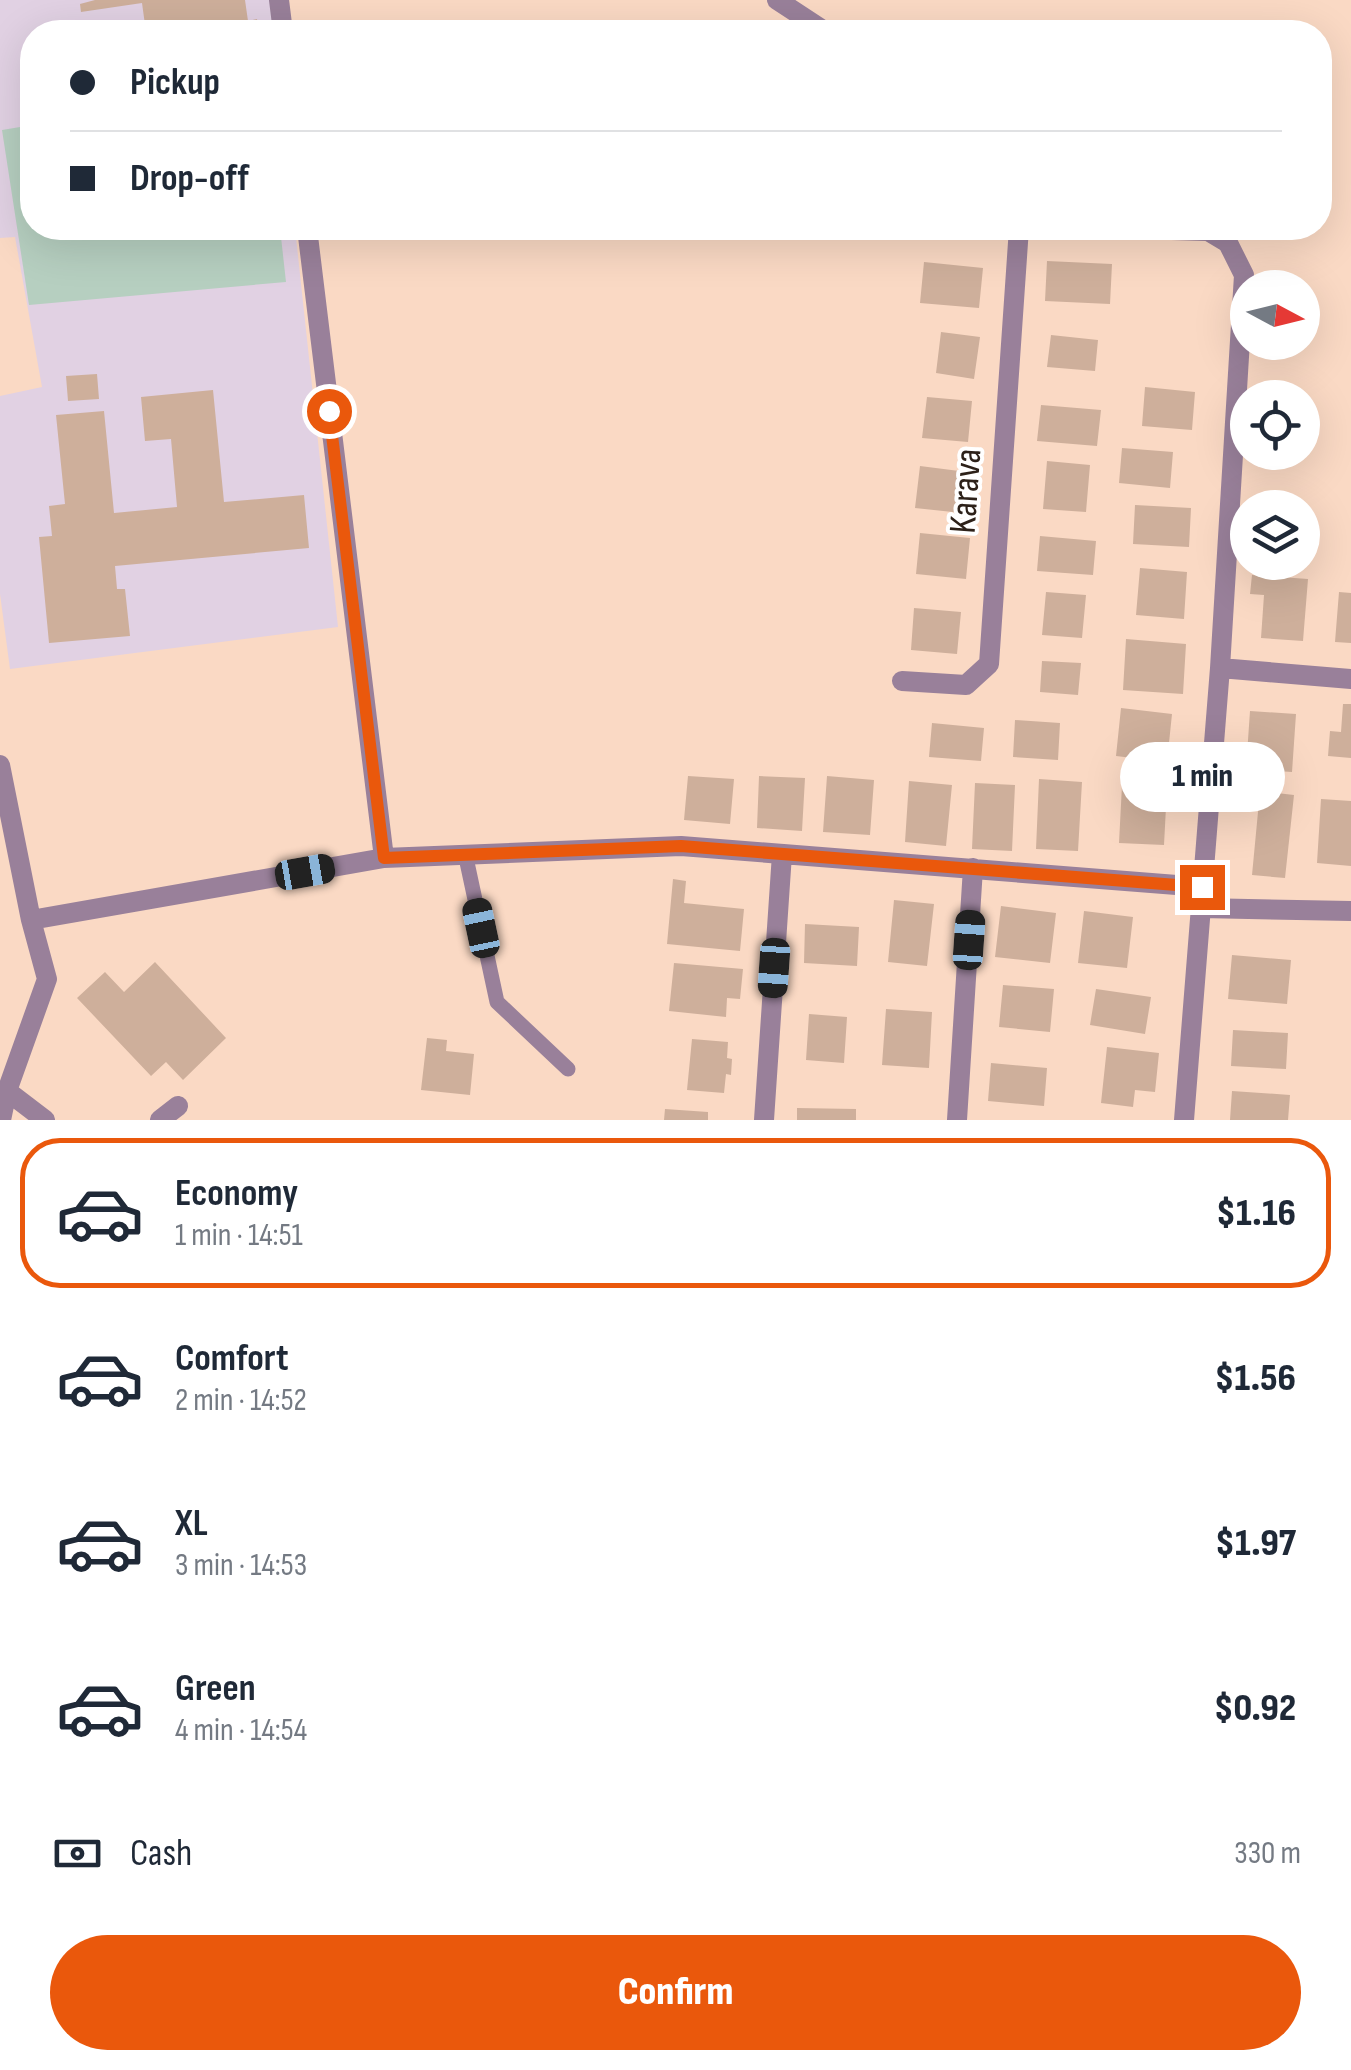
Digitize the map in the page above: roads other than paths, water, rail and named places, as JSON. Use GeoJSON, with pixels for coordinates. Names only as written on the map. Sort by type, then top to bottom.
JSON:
{"type":"FeatureCollection","features":[{"type":"Feature","properties":{"kind":"street"},"geometry":{"type":"LineString","coordinates":[[781,1],[809,20]]}},
{"type":"Feature","properties":{"kind":"street"},"geometry":{"type":"LineString","coordinates":[[308,240],[384,858]]}},
{"type":"Feature","properties":{"kind":"street","name":"Karava"},"geometry":{"type":"LineString","coordinates":[[902,681],[966,686],[989,664],[1018,240]]}},
{"type":"Feature","properties":{"kind":"street"},"geometry":{"type":"LineString","coordinates":[[1184,1120],[1220,668],[1244,275],[1223,240]]}},
{"type":"Feature","properties":{"kind":"street"},"geometry":{"type":"LineString","coordinates":[[1220,668],[1351,679]]}},
{"type":"Feature","properties":{"kind":"street"},"geometry":{"type":"LineString","coordinates":[[0,765],[31,920],[48,980],[7,1091],[2,1120]]}},
{"type":"Feature","properties":{"kind":"street"},"geometry":{"type":"LineString","coordinates":[[31,920],[384,858],[681,846],[973,868],[1201,898],[1351,911]]}},
{"type":"Feature","properties":{"kind":"street"},"geometry":{"type":"LineString","coordinates":[[764,1120],[782,854]]}},
{"type":"Feature","properties":{"kind":"street"},"geometry":{"type":"LineString","coordinates":[[957,1120],[973,868]]}},
{"type":"Feature","properties":{"kind":"street"},"geometry":{"type":"LineString","coordinates":[[7,1091],[44,1120]]}},
{"type":"Feature","properties":{"kind":"street"},"geometry":{"type":"LineString","coordinates":[[160,1120],[178,1106]]}},
{"type":"Feature","properties":{"kind":"lane"},"geometry":{"type":"LineString","coordinates":[[466,853],[497,1002],[568,1068]]}}]}
